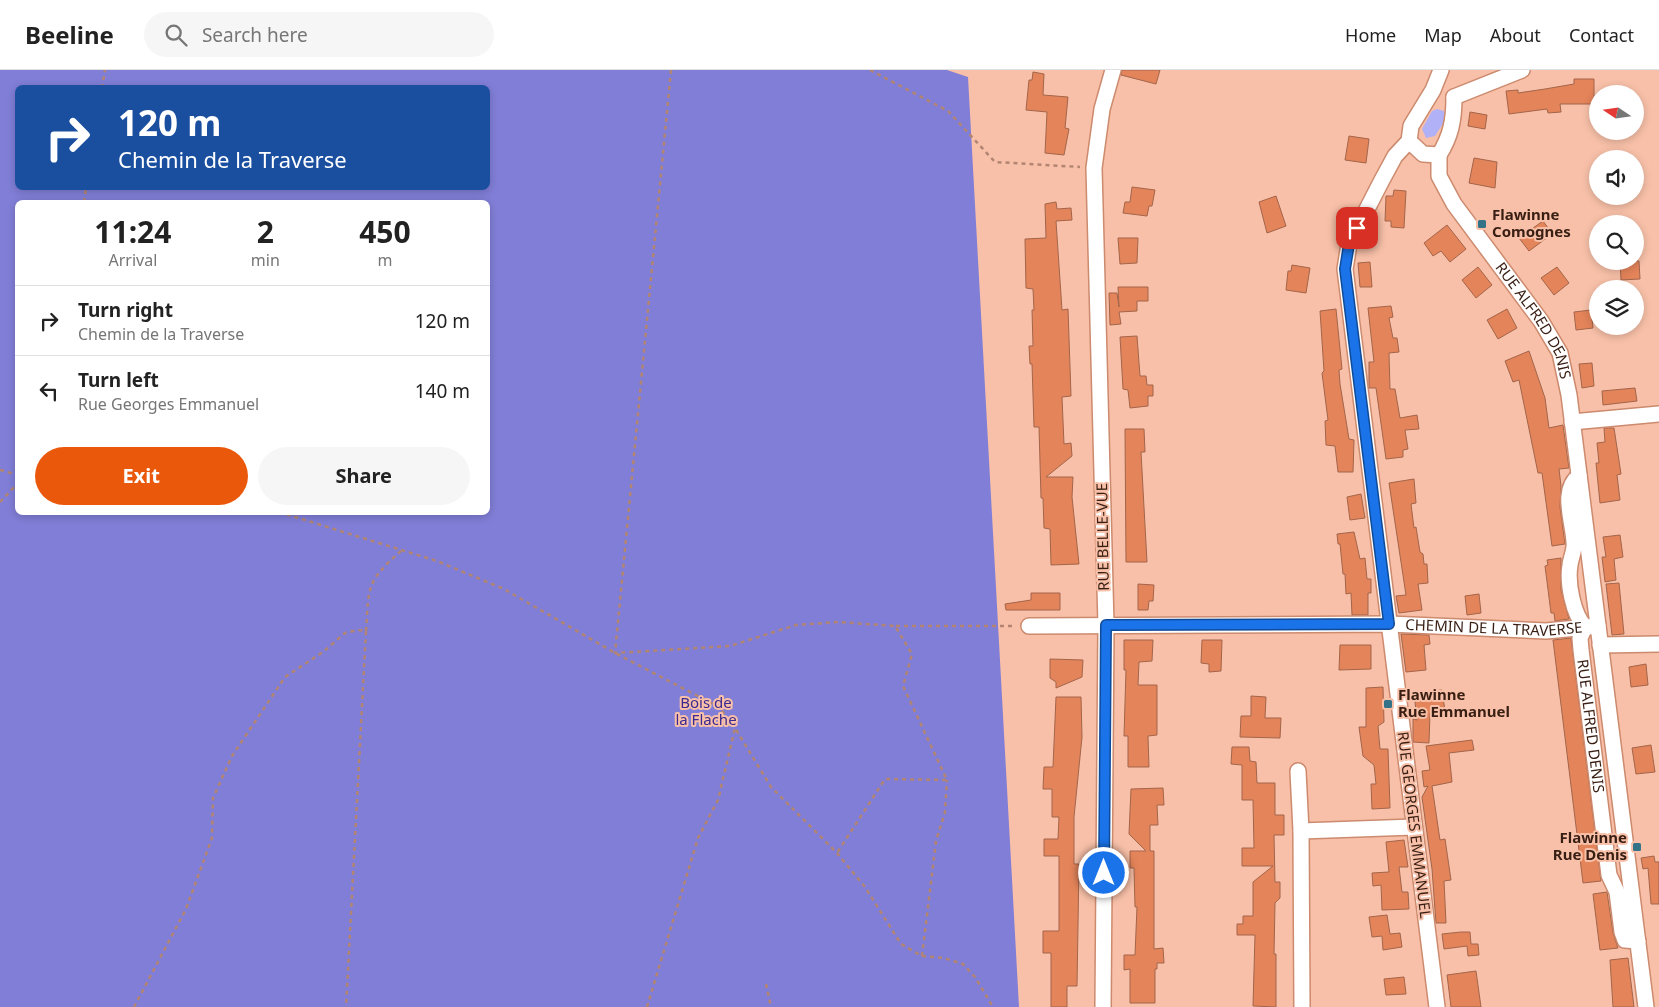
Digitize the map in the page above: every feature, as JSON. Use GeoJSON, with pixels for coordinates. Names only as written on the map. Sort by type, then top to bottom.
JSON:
{"type":"FeatureCollection","features":[{"type":"Feature","properties":{"kind":"street","name":"RUE BELLE-VUE"},"geometry":{"type":"LineString","coordinates":[[1103,1007],[1106,625],[1094,168],[1102,110],[1113,70]]}},
{"type":"Feature","properties":{"kind":"street","name":"RUE GEORGES EMMANUEL"},"geometry":{"type":"LineString","coordinates":[[1436,1007],[1345,269],[1349,244],[1395,156],[1409,141],[1411,126],[1433,90],[1441,70]]}},
{"type":"Feature","properties":{"kind":"street"},"geometry":{"type":"LineString","coordinates":[[1454,97],[1522,70]]}},
{"type":"Feature","properties":{"kind":"street"},"geometry":{"type":"LineString","coordinates":[[1433,90],[1444,90],[1454,97]]}},
{"type":"Feature","properties":{"kind":"street"},"geometry":{"type":"LineString","coordinates":[[1409,141],[1423,154],[1439,155],[1449,139],[1454,120],[1454,97]]}},
{"type":"Feature","properties":{"kind":"street","name":"RUE ALFRED DENIS"},"geometry":{"type":"LineString","coordinates":[[1439,155],[1439,176],[1454,204],[1541,321],[1560,353],[1579,476],[1591,627],[1600,645],[1646,1007]]}},
{"type":"Feature","properties":{"kind":"street"},"geometry":{"type":"LineString","coordinates":[[1572,422],[1659,414]]}},
{"type":"Feature","properties":{"kind":"street","name":"RUE ALFRED DENIS"},"geometry":{"type":"LineString","coordinates":[[1579,476],[1573,480],[1569,488],[1574,546],[1569,570],[1575,613],[1591,627]]}},
{"type":"Feature","properties":{"kind":"street","name":"CHEMIN DE LA TRAVERSE"},"geometry":{"type":"LineString","coordinates":[[1029,626],[1389,624],[1546,631],[1591,627]]}},
{"type":"Feature","properties":{"kind":"street","name":"RUE ALFRED DENIS"},"geometry":{"type":"LineString","coordinates":[[1591,627],[1580,638],[1580,650],[1609,875],[1617,892],[1622,932],[1625,940],[1638,941]]}},
{"type":"Feature","properties":{"kind":"street","name":"CHEMIN DE LA TRAVERSE"},"geometry":{"type":"LineString","coordinates":[[1600,645],[1659,644]]}},
{"type":"Feature","properties":{"kind":"street"},"geometry":{"type":"LineString","coordinates":[[1298,771],[1301,831],[1302,1007]]}},
{"type":"Feature","properties":{"kind":"street"},"geometry":{"type":"LineString","coordinates":[[1301,831],[1414,827]]}},
{"type":"Feature","properties":{"kind":"path"},"geometry":{"type":"LineString","coordinates":[[102,85],[105,70]]}},
{"type":"Feature","properties":{"kind":"path"},"geometry":{"type":"LineString","coordinates":[[615,653],[671,70]]}},
{"type":"Feature","properties":{"kind":"path"},"geometry":{"type":"LineString","coordinates":[[870,70],[948,112],[995,162],[1094,168]]}},
{"type":"Feature","properties":{"kind":"path"},"geometry":{"type":"LineString","coordinates":[[0,470],[15,474]]}},
{"type":"Feature","properties":{"kind":"path"},"geometry":{"type":"LineString","coordinates":[[0,502],[15,486]]}},
{"type":"Feature","properties":{"kind":"path"},"geometry":{"type":"LineString","coordinates":[[289,515],[402,550],[504,589],[615,653],[719,707],[735,728],[771,787],[837,853],[865,888],[901,944],[922,956],[944,958],[963,964],[975,977],[993,1007]]}},
{"type":"Feature","properties":{"kind":"path"},"geometry":{"type":"LineString","coordinates":[[346,1007],[369,587],[379,571],[402,550]]}},
{"type":"Feature","properties":{"kind":"path"},"geometry":{"type":"LineString","coordinates":[[615,653],[730,646],[796,625],[838,622],[895,626],[1029,626]]}},
{"type":"Feature","properties":{"kind":"path"},"geometry":{"type":"LineString","coordinates":[[895,626],[912,654],[903,686],[947,780],[945,812],[936,841],[922,956]]}},
{"type":"Feature","properties":{"kind":"path"},"geometry":{"type":"LineString","coordinates":[[134,1007],[186,909],[212,838],[213,798],[232,756],[285,677],[323,652],[345,633],[358,630],[366,631]]}},
{"type":"Feature","properties":{"kind":"path"},"geometry":{"type":"LineString","coordinates":[[647,1007],[698,838],[718,800],[735,728]]}},
{"type":"Feature","properties":{"kind":"path"},"geometry":{"type":"LineString","coordinates":[[837,853],[885,779],[947,780]]}},
{"type":"Feature","properties":{"kind":"path"},"geometry":{"type":"LineString","coordinates":[[766,984],[771,1007]]}},
{"type":"Feature","properties":{"kind":"shaded area"},"geometry":{"type":"Polygon","coordinates":[[[1437,109],[1444,111],[1446,119],[1435,136],[1426,138],[1422,129],[1432,111],[1437,109]]]}},
{"type":"Feature","properties":{"kind":"green space","name":"Bois de la Flache"},"geometry":{"type":"Polygon","coordinates":[[[0,70],[947,70],[968,77],[1019,1007],[0,1007],[0,70]]]}},
{"type":"Feature","properties":{"kind":"building"},"geometry":{"type":"Polygon","coordinates":[[[1122,70],[1160,70],[1156,84],[1121,75],[1122,70]]]}},
{"type":"Feature","properties":{"kind":"building"},"geometry":{"type":"Polygon","coordinates":[[[1033,72],[1044,74],[1043,95],[1068,97],[1065,128],[1069,129],[1064,155],[1045,153],[1047,112],[1026,110],[1029,80],[1032,80],[1033,72]]]}},
{"type":"Feature","properties":{"kind":"building"},"geometry":{"type":"Polygon","coordinates":[[[1574,79],[1594,79],[1594,85],[1589,85],[1589,104],[1560,104],[1561,112],[1548,113],[1547,109],[1509,114],[1506,91],[1518,90],[1518,93],[1574,84],[1574,79]]]}},
{"type":"Feature","properties":{"kind":"building"},"geometry":{"type":"Polygon","coordinates":[[[1470,112],[1487,115],[1485,129],[1468,126],[1470,112]]]}},
{"type":"Feature","properties":{"kind":"building"},"geometry":{"type":"Polygon","coordinates":[[[1349,136],[1369,139],[1366,163],[1345,160],[1349,136]]]}},
{"type":"Feature","properties":{"kind":"building"},"geometry":{"type":"Polygon","coordinates":[[[1474,158],[1497,162],[1495,188],[1469,183],[1474,158]]]}},
{"type":"Feature","properties":{"kind":"building"},"geometry":{"type":"Polygon","coordinates":[[[1132,187],[1155,190],[1152,206],[1149,206],[1147,216],[1123,213],[1125,202],[1130,202],[1132,187]]]}},
{"type":"Feature","properties":{"kind":"building"},"geometry":{"type":"Polygon","coordinates":[[[1394,190],[1406,191],[1404,228],[1391,227],[1391,221],[1385,221],[1386,196],[1393,196],[1394,190]]]}},
{"type":"Feature","properties":{"kind":"building"},"geometry":{"type":"Polygon","coordinates":[[[1276,196],[1286,226],[1267,233],[1259,202],[1276,196]]]}},
{"type":"Feature","properties":{"kind":"building"},"geometry":{"type":"Polygon","coordinates":[[[1056,202],[1057,209],[1071,208],[1072,220],[1056,221],[1062,310],[1068,309],[1071,396],[1062,397],[1064,444],[1071,443],[1072,456],[1046,477],[1073,477],[1072,497],[1079,564],[1051,565],[1050,529],[1044,528],[1043,498],[1041,498],[1039,427],[1034,427],[1032,364],[1030,364],[1029,346],[1033,346],[1033,289],[1026,288],[1025,239],[1046,238],[1045,204],[1056,202]]]}},
{"type":"Feature","properties":{"kind":"building"},"geometry":{"type":"Polygon","coordinates":[[[1543,221],[1551,232],[1548,237],[1529,251],[1519,238],[1543,221]]]}},
{"type":"Feature","properties":{"kind":"building"},"geometry":{"type":"Polygon","coordinates":[[[1447,225],[1466,249],[1450,262],[1441,251],[1433,256],[1424,243],[1447,225]]]}},
{"type":"Feature","properties":{"kind":"building"},"geometry":{"type":"Polygon","coordinates":[[[1118,238],[1138,238],[1137,263],[1120,264],[1118,238]]]}},
{"type":"Feature","properties":{"kind":"building"},"geometry":{"type":"Polygon","coordinates":[[[1370,262],[1372,287],[1360,287],[1358,263],[1370,262]]]}},
{"type":"Feature","properties":{"kind":"building"},"geometry":{"type":"Polygon","coordinates":[[[1292,265],[1310,268],[1306,293],[1286,290],[1288,271],[1291,271],[1292,265]]]}},
{"type":"Feature","properties":{"kind":"building"},"geometry":{"type":"Polygon","coordinates":[[[1478,267],[1492,285],[1476,298],[1462,280],[1478,267]]]}},
{"type":"Feature","properties":{"kind":"building"},"geometry":{"type":"Polygon","coordinates":[[[1557,267],[1569,283],[1554,295],[1541,278],[1557,267]]]}},
{"type":"Feature","properties":{"kind":"building"},"geometry":{"type":"Polygon","coordinates":[[[1620,270],[1640,270],[1640,279],[1621,280],[1620,270]]]}},
{"type":"Feature","properties":{"kind":"building"},"geometry":{"type":"Polygon","coordinates":[[[1118,287],[1148,287],[1148,301],[1137,301],[1137,311],[1119,312],[1121,324],[1110,325],[1109,293],[1117,293],[1119,307],[1118,287]]]}},
{"type":"Feature","properties":{"kind":"building"},"geometry":{"type":"Polygon","coordinates":[[[1391,306],[1393,317],[1389,318],[1393,338],[1397,338],[1399,352],[1389,353],[1390,389],[1395,389],[1400,418],[1417,415],[1419,429],[1405,430],[1408,449],[1403,450],[1403,457],[1386,459],[1376,388],[1369,388],[1369,362],[1374,362],[1368,308],[1391,306]]]}},
{"type":"Feature","properties":{"kind":"building"},"geometry":{"type":"Polygon","coordinates":[[[1336,309],[1342,369],[1339,370],[1340,384],[1349,439],[1354,440],[1353,472],[1338,472],[1335,446],[1326,445],[1325,421],[1328,420],[1322,373],[1324,371],[1320,311],[1336,309]]]}},
{"type":"Feature","properties":{"kind":"building"},"geometry":{"type":"Polygon","coordinates":[[[1507,309],[1517,328],[1498,339],[1487,320],[1507,309]]]}},
{"type":"Feature","properties":{"kind":"building"},"geometry":{"type":"Polygon","coordinates":[[[1589,310],[1589,328],[1576,330],[1574,312],[1589,310]]]}},
{"type":"Feature","properties":{"kind":"building"},"geometry":{"type":"Polygon","coordinates":[[[1137,336],[1140,376],[1146,376],[1147,385],[1153,385],[1153,396],[1148,396],[1148,406],[1130,408],[1128,390],[1123,389],[1120,337],[1137,336]]]}},
{"type":"Feature","properties":{"kind":"building"},"geometry":{"type":"Polygon","coordinates":[[[1529,351],[1545,398],[1549,428],[1563,425],[1569,468],[1559,469],[1561,486],[1560,507],[1565,544],[1552,546],[1542,473],[1538,473],[1519,380],[1513,382],[1505,361],[1529,351]]]}},
{"type":"Feature","properties":{"kind":"building"},"geometry":{"type":"Polygon","coordinates":[[[1592,363],[1594,386],[1582,388],[1579,364],[1592,363]]]}},
{"type":"Feature","properties":{"kind":"building"},"geometry":{"type":"Polygon","coordinates":[[[1635,388],[1637,401],[1603,405],[1602,391],[1635,388]]]}},
{"type":"Feature","properties":{"kind":"building"},"geometry":{"type":"Polygon","coordinates":[[[1604,428],[1614,428],[1621,474],[1617,475],[1620,500],[1600,503],[1596,463],[1599,463],[1597,443],[1605,442],[1604,428]]]}},
{"type":"Feature","properties":{"kind":"building"},"geometry":{"type":"Polygon","coordinates":[[[1125,429],[1144,429],[1145,452],[1141,452],[1147,562],[1126,562],[1125,429]]]}},
{"type":"Feature","properties":{"kind":"building"},"geometry":{"type":"Polygon","coordinates":[[[1414,479],[1416,503],[1411,504],[1414,528],[1416,527],[1424,564],[1427,564],[1428,583],[1418,584],[1422,610],[1399,613],[1396,596],[1406,595],[1389,483],[1414,479]]]}},
{"type":"Feature","properties":{"kind":"building"},"geometry":{"type":"Polygon","coordinates":[[[1361,494],[1365,518],[1350,520],[1347,497],[1361,494]]]}},
{"type":"Feature","properties":{"kind":"building"},"geometry":{"type":"Polygon","coordinates":[[[1354,532],[1360,559],[1365,558],[1367,579],[1371,579],[1371,593],[1368,593],[1368,615],[1352,615],[1351,593],[1346,594],[1345,574],[1343,574],[1337,534],[1354,532]]]}},
{"type":"Feature","properties":{"kind":"building"},"geometry":{"type":"Polygon","coordinates":[[[1620,535],[1623,557],[1614,559],[1616,580],[1605,582],[1602,557],[1606,557],[1603,537],[1620,535]]]}},
{"type":"Feature","properties":{"kind":"building"},"geometry":{"type":"Polygon","coordinates":[[[1561,558],[1561,590],[1569,619],[1555,621],[1554,613],[1551,613],[1545,566],[1548,565],[1547,560],[1561,558]]]}},
{"type":"Feature","properties":{"kind":"building"},"geometry":{"type":"Polygon","coordinates":[[[1619,583],[1624,634],[1612,635],[1606,584],[1619,583]]]}},
{"type":"Feature","properties":{"kind":"building"},"geometry":{"type":"Polygon","coordinates":[[[1138,584],[1154,585],[1153,601],[1149,601],[1148,610],[1138,610],[1138,584]]]}},
{"type":"Feature","properties":{"kind":"building"},"geometry":{"type":"Polygon","coordinates":[[[1031,593],[1060,593],[1060,610],[1006,610],[1005,604],[1031,600],[1031,593]]]}},
{"type":"Feature","properties":{"kind":"building"},"geometry":{"type":"Polygon","coordinates":[[[1479,594],[1481,613],[1467,615],[1465,596],[1479,594]]]}},
{"type":"Feature","properties":{"kind":"building"},"geometry":{"type":"Polygon","coordinates":[[[1401,634],[1429,635],[1430,644],[1424,645],[1426,670],[1406,672],[1401,634]]]}},
{"type":"Feature","properties":{"kind":"building"},"geometry":{"type":"Polygon","coordinates":[[[1571,638],[1601,881],[1583,883],[1553,640],[1571,638]]]}},
{"type":"Feature","properties":{"kind":"building"},"geometry":{"type":"Polygon","coordinates":[[[1124,640],[1153,640],[1152,661],[1139,662],[1138,685],[1157,685],[1157,735],[1148,736],[1149,767],[1128,767],[1128,736],[1124,736],[1126,670],[1124,670],[1124,640]]]}},
{"type":"Feature","properties":{"kind":"building"},"geometry":{"type":"Polygon","coordinates":[[[1202,640],[1222,640],[1221,671],[1209,672],[1209,664],[1201,663],[1202,640]]]}},
{"type":"Feature","properties":{"kind":"building"},"geometry":{"type":"Polygon","coordinates":[[[1340,645],[1371,645],[1371,669],[1339,670],[1340,645]]]}},
{"type":"Feature","properties":{"kind":"building"},"geometry":{"type":"Polygon","coordinates":[[[1050,659],[1083,660],[1082,677],[1056,688],[1056,682],[1050,678],[1050,659]]]}},
{"type":"Feature","properties":{"kind":"building"},"geometry":{"type":"Polygon","coordinates":[[[1646,664],[1648,685],[1631,687],[1629,667],[1646,664]]]}},
{"type":"Feature","properties":{"kind":"building"},"geometry":{"type":"Polygon","coordinates":[[[1383,687],[1384,722],[1378,726],[1380,749],[1388,749],[1390,808],[1372,809],[1371,784],[1376,784],[1374,765],[1363,756],[1359,727],[1366,727],[1366,688],[1383,687]]]}},
{"type":"Feature","properties":{"kind":"building"},"geometry":{"type":"Polygon","coordinates":[[[1442,690],[1445,711],[1430,713],[1429,743],[1413,742],[1413,719],[1417,720],[1414,693],[1442,690]]]}},
{"type":"Feature","properties":{"kind":"building"},"geometry":{"type":"Polygon","coordinates":[[[1251,696],[1266,697],[1265,718],[1281,718],[1280,738],[1240,737],[1241,716],[1251,716],[1251,696]]]}},
{"type":"Feature","properties":{"kind":"building"},"geometry":{"type":"Polygon","coordinates":[[[1056,697],[1081,697],[1082,737],[1074,817],[1074,864],[1079,864],[1077,986],[1067,986],[1067,1007],[1051,1007],[1051,953],[1043,953],[1043,931],[1059,931],[1059,856],[1044,856],[1044,839],[1058,839],[1059,817],[1052,817],[1052,789],[1043,789],[1044,767],[1053,767],[1056,697]]]}},
{"type":"Feature","properties":{"kind":"building"},"geometry":{"type":"Polygon","coordinates":[[[1472,740],[1474,750],[1449,753],[1452,782],[1432,786],[1440,840],[1445,839],[1451,880],[1444,881],[1446,923],[1436,923],[1432,869],[1422,797],[1428,786],[1424,787],[1422,771],[1430,770],[1426,746],[1472,740]]]}},
{"type":"Feature","properties":{"kind":"building"},"geometry":{"type":"Polygon","coordinates":[[[1651,745],[1655,772],[1636,774],[1632,748],[1651,745]]]}},
{"type":"Feature","properties":{"kind":"building"},"geometry":{"type":"Polygon","coordinates":[[[1232,747],[1249,747],[1250,761],[1256,762],[1257,783],[1275,783],[1275,815],[1284,815],[1284,835],[1274,835],[1275,882],[1280,882],[1280,898],[1275,903],[1276,1007],[1253,1006],[1255,935],[1237,935],[1237,924],[1243,924],[1243,916],[1253,916],[1253,882],[1273,866],[1242,866],[1242,848],[1254,848],[1253,800],[1242,800],[1242,765],[1231,764],[1232,747]]]}},
{"type":"Feature","properties":{"kind":"building"},"geometry":{"type":"Polygon","coordinates":[[[1163,788],[1164,805],[1157,805],[1158,825],[1150,825],[1150,851],[1154,851],[1154,949],[1163,948],[1164,963],[1157,963],[1157,969],[1155,969],[1155,1003],[1130,1003],[1130,969],[1124,970],[1124,955],[1135,955],[1137,907],[1135,907],[1134,868],[1130,868],[1130,851],[1146,851],[1129,834],[1131,789],[1163,788]]]}},
{"type":"Feature","properties":{"kind":"building"},"geometry":{"type":"Polygon","coordinates":[[[1404,840],[1408,867],[1399,867],[1402,892],[1408,892],[1409,909],[1382,910],[1381,885],[1373,886],[1372,873],[1389,872],[1386,842],[1404,840]]]}},
{"type":"Feature","properties":{"kind":"building"},"geometry":{"type":"Polygon","coordinates":[[[1654,856],[1655,862],[1659,862],[1659,904],[1651,904],[1648,868],[1643,869],[1641,858],[1654,856]]]}},
{"type":"Feature","properties":{"kind":"building"},"geometry":{"type":"Polygon","coordinates":[[[1607,892],[1613,933],[1618,948],[1600,950],[1593,894],[1607,892]]]}},
{"type":"Feature","properties":{"kind":"building"},"geometry":{"type":"Polygon","coordinates":[[[1387,915],[1390,934],[1400,933],[1402,947],[1383,950],[1382,936],[1372,937],[1369,917],[1387,915]]]}},
{"type":"Feature","properties":{"kind":"building"},"geometry":{"type":"Polygon","coordinates":[[[1470,932],[1471,944],[1478,944],[1479,955],[1468,956],[1467,946],[1444,949],[1442,934],[1470,932]]]}},
{"type":"Feature","properties":{"kind":"building"},"geometry":{"type":"Polygon","coordinates":[[[1628,958],[1634,1007],[1613,1007],[1610,960],[1628,958]]]}},
{"type":"Feature","properties":{"kind":"building"},"geometry":{"type":"Polygon","coordinates":[[[1476,971],[1481,1007],[1451,1007],[1447,975],[1476,971]]]}},
{"type":"Feature","properties":{"kind":"building"},"geometry":{"type":"Polygon","coordinates":[[[1404,977],[1406,994],[1386,995],[1384,979],[1404,977]]]}},
{"type":"Feature","properties":{"kind":"place","name":"Flawinne Comognes"},"geometry":{"type":"Point","coordinates":[1482,224]}},
{"type":"Feature","properties":{"kind":"place","name":"Flawinne Rue Emmanuel"},"geometry":{"type":"Point","coordinates":[1388,704]}},
{"type":"Feature","properties":{"kind":"place","name":"Flawinne Rue Denis"},"geometry":{"type":"Point","coordinates":[1637,847]}},
{"type":"Feature","properties":{"kind":"route"},"geometry":{"type":"LineString","coordinates":[[1104,873],[1106,625],[1389,624],[1345,269],[1349,244],[1357,228]]}}]}
